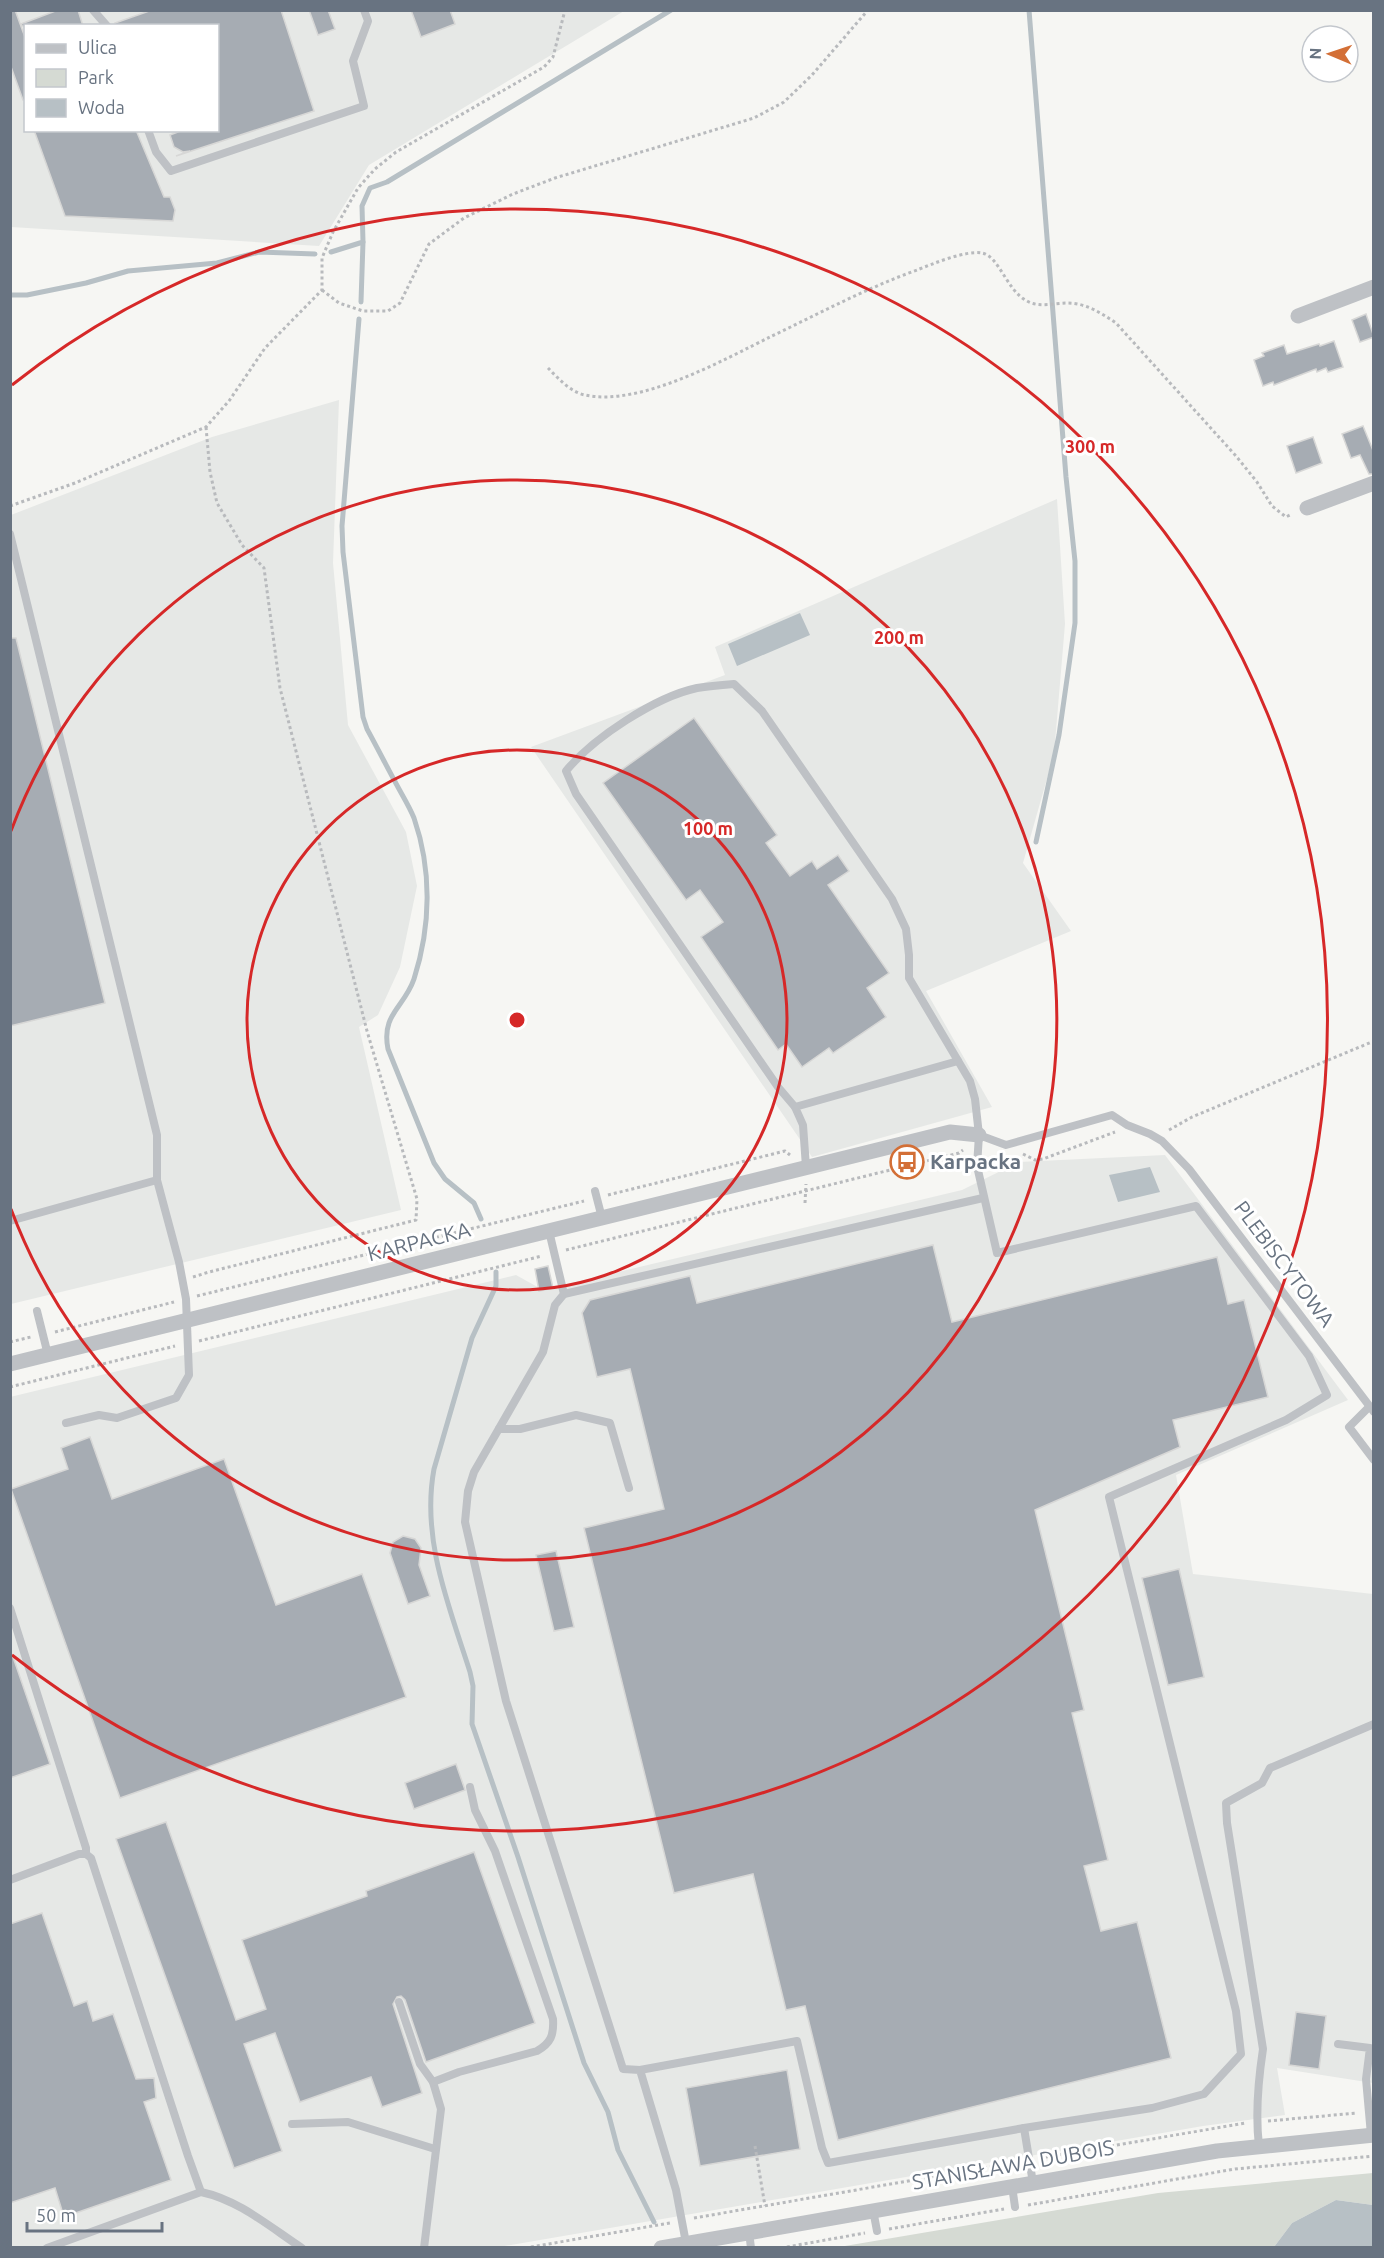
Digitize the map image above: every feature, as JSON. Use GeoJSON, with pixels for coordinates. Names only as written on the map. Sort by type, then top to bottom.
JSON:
{"type":"FeatureCollection","features":[{"type":"Feature","properties":{"kind":"street"},"geometry":{"type":"LineString","coordinates":[[1298,316],[1374,288]]}},
{"type":"Feature","properties":{"kind":"street"},"geometry":{"type":"LineString","coordinates":[[1307,508],[1374,483]]}},
{"type":"Feature","properties":{"kind":"street","name":"KARPACKA"},"geometry":{"type":"LineString","coordinates":[[10,1364],[950,1132],[979,1136]]}},
{"type":"Feature","properties":{"kind":"street","name":"STANISŁAWA DUBOIS"},"geometry":{"type":"LineString","coordinates":[[661,2247],[686,2243],[750,2240],[873,2210],[1012,2186],[1258,2146],[1372,2135]]}},
{"type":"Feature","properties":{"kind":"lane"},"geometry":{"type":"LineString","coordinates":[[93,10],[105,24]]}},
{"type":"Feature","properties":{"kind":"lane"},"geometry":{"type":"LineString","coordinates":[[149,132],[156,152],[171,171],[364,106],[352,61],[368,21],[364,10]]}},
{"type":"Feature","properties":{"kind":"lane"},"geometry":{"type":"LineString","coordinates":[[10,534],[157,1135],[157,1180],[186,1299],[189,1376],[177,1398],[117,1418],[99,1415],[66,1423]]}},
{"type":"Feature","properties":{"kind":"lane"},"geometry":{"type":"LineString","coordinates":[[806,1167],[803,1125],[795,1107],[778,1087],[576,794],[566,771],[580,754],[645,708],[695,689],[734,684],[762,711],[892,899],[906,929],[909,978],[970,1081],[975,1099],[979,1136],[977,1166],[997,1253],[1196,1206],[1309,1356],[1327,1395],[1286,1420],[1109,1497],[1236,2011],[1241,2054],[1204,2094],[1152,2108],[828,2163],[822,2148],[797,2041],[640,2070],[623,2069],[506,1701],[465,1522],[468,1491],[474,1472],[543,1352],[555,1305],[564,1294],[983,1198]]}},
{"type":"Feature","properties":{"kind":"lane"},"geometry":{"type":"LineString","coordinates":[[795,1107],[958,1061]]}},
{"type":"Feature","properties":{"kind":"lane","name":"KARPACKA"},"geometry":{"type":"LineString","coordinates":[[979,1136],[1006,1145],[1112,1115],[1127,1125],[1162,1140]]}},
{"type":"Feature","properties":{"kind":"lane","name":"PLEBISCYTOWA"},"geometry":{"type":"LineString","coordinates":[[1162,1140],[1189,1169],[1371,1410]]}},
{"type":"Feature","properties":{"kind":"lane"},"geometry":{"type":"LineString","coordinates":[[10,1221],[157,1180]]}},
{"type":"Feature","properties":{"kind":"lane"},"geometry":{"type":"LineString","coordinates":[[596,1194],[602,1218]]}},
{"type":"Feature","properties":{"kind":"lane"},"geometry":{"type":"LineString","coordinates":[[549,1231],[564,1294]]}},
{"type":"Feature","properties":{"kind":"lane"},"geometry":{"type":"LineString","coordinates":[[37,1311],[48,1355]]}},
{"type":"Feature","properties":{"kind":"lane"},"geometry":{"type":"LineString","coordinates":[[1371,1410],[1349,1427],[1374,1460]]}},
{"type":"Feature","properties":{"kind":"lane"},"geometry":{"type":"LineString","coordinates":[[499,1429],[520,1429],[576,1416],[610,1423],[629,1488]]}},
{"type":"Feature","properties":{"kind":"lane"},"geometry":{"type":"LineString","coordinates":[[10,1608],[86,1854]]}},
{"type":"Feature","properties":{"kind":"lane"},"geometry":{"type":"LineString","coordinates":[[1258,2146],[1256,2122],[1263,2049],[1226,1803],[1262,1783],[1270,1768],[1374,1724]]}},
{"type":"Feature","properties":{"kind":"lane"},"geometry":{"type":"LineString","coordinates":[[433,2082],[459,2072],[537,2052],[547,2045],[554,2034],[553,2019],[495,1851],[475,1810],[470,1787]]}},
{"type":"Feature","properties":{"kind":"lane"},"geometry":{"type":"LineString","coordinates":[[10,1880],[79,1854],[86,1854],[91,1858],[201,2192]]}},
{"type":"Feature","properties":{"kind":"lane"},"geometry":{"type":"LineString","coordinates":[[399,2002],[420,2064],[433,2082],[441,2109],[424,2247]]}},
{"type":"Feature","properties":{"kind":"lane"},"geometry":{"type":"LineString","coordinates":[[1338,2044],[1370,2048],[1365,2079],[1372,2135]]}},
{"type":"Feature","properties":{"kind":"lane"},"geometry":{"type":"LineString","coordinates":[[640,2070],[675,2190],[686,2243]]}},
{"type":"Feature","properties":{"kind":"lane"},"geometry":{"type":"LineString","coordinates":[[292,2124],[348,2122],[435,2149]]}},
{"type":"Feature","properties":{"kind":"lane"},"geometry":{"type":"LineString","coordinates":[[1024,2128],[1032,2183]]}},
{"type":"Feature","properties":{"kind":"lane"},"geometry":{"type":"LineString","coordinates":[[1012,2186],[1015,2207]]}},
{"type":"Feature","properties":{"kind":"lane"},"geometry":{"type":"LineString","coordinates":[[47,2247],[201,2192],[249,2211],[302,2247]]}},
{"type":"Feature","properties":{"kind":"lane"},"geometry":{"type":"LineString","coordinates":[[873,2210],[877,2231]]}},
{"type":"Feature","properties":{"kind":"path"},"geometry":{"type":"LineString","coordinates":[[10,506],[75,483],[207,427],[229,402],[265,348],[322,290],[322,258],[333,232],[358,188],[396,152],[544,67],[553,57],[565,10]]}},
{"type":"Feature","properties":{"kind":"path"},"geometry":{"type":"LineString","coordinates":[[322,290],[347,306],[363,311],[388,311],[400,303],[429,244],[464,218],[513,194],[555,178],[754,118],[784,102],[812,75],[868,10]]}},
{"type":"Feature","properties":{"kind":"path"},"geometry":{"type":"LineString","coordinates":[[548,369],[566,385],[582,394],[606,397],[643,391],[703,369],[884,282],[948,258],[981,252],[993,257],[1008,283],[1025,301],[1035,304],[1069,303],[1093,308],[1116,323],[1236,456],[1257,482],[1272,506],[1286,517],[1307,508]]}},
{"type":"Feature","properties":{"kind":"path"},"geometry":{"type":"LineString","coordinates":[[183,1281],[208,1272],[416,1220],[417,1199],[367,1031],[280,688],[264,568],[242,545],[217,503],[210,472],[207,427]]}},
{"type":"Feature","properties":{"kind":"path"},"geometry":{"type":"LineString","coordinates":[[1162,1140],[1171,1129],[1192,1117],[1374,1041]]}},
{"type":"Feature","properties":{"kind":"path"},"geometry":{"type":"LineString","coordinates":[[1035,1160],[1115,1132],[1127,1125]]}},
{"type":"Feature","properties":{"kind":"path"},"geometry":{"type":"LineString","coordinates":[[10,1387],[959,1153],[979,1136]]}},
{"type":"Feature","properties":{"kind":"path"},"geometry":{"type":"LineString","coordinates":[[10,1342],[596,1194],[786,1151],[806,1167]]}},
{"type":"Feature","properties":{"kind":"path"},"geometry":{"type":"LineString","coordinates":[[525,2247],[1220,2126],[1369,2112]]}},
{"type":"Feature","properties":{"kind":"path"},"geometry":{"type":"LineString","coordinates":[[755,2146],[765,2206]]}},
{"type":"Feature","properties":{"kind":"path"},"geometry":{"type":"LineString","coordinates":[[780,2247],[1235,2169],[1374,2156]]}},
{"type":"Feature","properties":{"kind":"shaded area"},"geometry":{"type":"Polygon","coordinates":[[[10,11],[624,11],[369,165],[319,246],[11,227],[10,11]]]}},
{"type":"Feature","properties":{"kind":"shaded area"},"geometry":{"type":"Polygon","coordinates":[[[339,400],[333,563],[348,725],[406,832],[417,886],[400,967],[378,1015],[359,1027],[401,1210],[11,1304],[11,515],[212,437],[339,400]]]}},
{"type":"Feature","properties":{"kind":"shaded area"},"geometry":{"type":"Polygon","coordinates":[[[1057,499],[1065,624],[1054,754],[1023,863],[1071,931],[926,991],[992,1107],[812,1157],[531,747],[725,675],[715,647],[1057,499]]]}},
{"type":"Feature","properties":{"kind":"shaded area"},"geometry":{"type":"Polygon","coordinates":[[[1165,1155],[1348,1400],[1176,1475],[1193,1574],[1373,1594],[1373,2083],[1277,2068],[1285,2115],[1203,2126],[499,2247],[11,2247],[10,1397],[516,1275],[543,1290],[962,1190],[1019,1162],[1165,1155]]]}},
{"type":"Feature","properties":{"kind":"green space"},"geometry":{"type":"Polygon","coordinates":[[[1373,2173],[1373,2205],[1336,2200],[1292,2223],[1274,2247],[833,2248],[1158,2193],[1373,2173]]]}},
{"type":"Feature","properties":{"kind":"water"},"geometry":{"type":"Polygon","coordinates":[[[800,613],[810,635],[737,666],[728,644],[800,613]]]}},
{"type":"Feature","properties":{"kind":"water"},"geometry":{"type":"Polygon","coordinates":[[[1150,1167],[1160,1192],[1118,1202],[1109,1175],[1150,1167]]]}},
{"type":"Feature","properties":{"kind":"water"},"geometry":{"type":"Polygon","coordinates":[[[1336,2200],[1373,2205],[1373,2247],[1274,2247],[1292,2223],[1336,2200]]]}},
{"type":"Feature","properties":{"kind":"building"},"geometry":{"type":"Polygon","coordinates":[[[10,10],[15,10],[24,35],[24,100],[10,64],[10,10]]]}},
{"type":"Feature","properties":{"kind":"building"},"geometry":{"type":"Polygon","coordinates":[[[58,10],[78,10],[82,24],[24,24],[22,26],[21,24],[58,10]]]}},
{"type":"Feature","properties":{"kind":"building"},"geometry":{"type":"Polygon","coordinates":[[[152,10],[281,10],[314,111],[176,156],[190,151],[183,152],[174,147],[170,135],[178,132],[219,132],[219,24],[115,23],[152,10]]]}},
{"type":"Feature","properties":{"kind":"building"},"geometry":{"type":"Polygon","coordinates":[[[309,10],[328,10],[335,29],[318,35],[309,10]]]}},
{"type":"Feature","properties":{"kind":"building"},"geometry":{"type":"Polygon","coordinates":[[[411,10],[450,10],[455,24],[421,37],[411,10]]]}},
{"type":"Feature","properties":{"kind":"building"},"geometry":{"type":"Polygon","coordinates":[[[35,132],[137,132],[164,197],[170,197],[175,210],[173,221],[65,216],[35,132]]]}},
{"type":"Feature","properties":{"kind":"building"},"geometry":{"type":"Polygon","coordinates":[[[1366,314],[1374,337],[1360,342],[1352,320],[1366,314]]]}},
{"type":"Feature","properties":{"kind":"building"},"geometry":{"type":"Polygon","coordinates":[[[1334,341],[1343,367],[1328,372],[1326,368],[1317,372],[1316,369],[1274,385],[1273,382],[1263,386],[1254,360],[1264,356],[1262,353],[1284,345],[1287,354],[1334,341]]]}},
{"type":"Feature","properties":{"kind":"building"},"geometry":{"type":"Polygon","coordinates":[[[1363,426],[1374,453],[1374,474],[1369,474],[1360,455],[1351,458],[1342,434],[1363,426]]]}},
{"type":"Feature","properties":{"kind":"building"},"geometry":{"type":"Polygon","coordinates":[[[1313,437],[1322,463],[1296,473],[1287,446],[1313,437]]]}},
{"type":"Feature","properties":{"kind":"building"},"geometry":{"type":"Polygon","coordinates":[[[10,638],[16,638],[105,1003],[10,1026],[10,638]]]}},
{"type":"Feature","properties":{"kind":"building"},"geometry":{"type":"Polygon","coordinates":[[[694,718],[777,835],[766,843],[790,876],[812,861],[817,869],[838,855],[849,871],[828,885],[889,973],[867,988],[886,1017],[833,1053],[829,1048],[802,1067],[786,1044],[778,1050],[701,937],[723,922],[700,890],[686,900],[603,783],[694,718]]]}},
{"type":"Feature","properties":{"kind":"building"},"geometry":{"type":"Polygon","coordinates":[[[933,1245],[952,1322],[1217,1257],[1228,1304],[1244,1300],[1268,1397],[1173,1420],[1180,1447],[1035,1510],[1084,1710],[1072,1713],[1108,1860],[1084,1866],[1101,1931],[1137,1922],[1171,2058],[838,2140],[805,2006],[786,2010],[753,1874],[674,1893],[584,1528],[664,1509],[630,1369],[597,1377],[582,1313],[590,1300],[690,1276],[697,1303],[933,1245]]]}},
{"type":"Feature","properties":{"kind":"building"},"geometry":{"type":"Polygon","coordinates":[[[548,1266],[553,1288],[539,1291],[535,1269],[548,1266]]]}},
{"type":"Feature","properties":{"kind":"building"},"geometry":{"type":"Polygon","coordinates":[[[90,1437],[112,1499],[224,1459],[276,1605],[362,1574],[406,1697],[120,1798],[11,1489],[68,1469],[61,1448],[90,1437]]]}},
{"type":"Feature","properties":{"kind":"building"},"geometry":{"type":"Polygon","coordinates":[[[403,1536],[415,1539],[421,1548],[419,1565],[430,1596],[408,1604],[390,1553],[393,1542],[403,1536]]]}},
{"type":"Feature","properties":{"kind":"building"},"geometry":{"type":"Polygon","coordinates":[[[556,1551],[574,1627],[554,1631],[536,1555],[556,1551]]]}},
{"type":"Feature","properties":{"kind":"building"},"geometry":{"type":"Polygon","coordinates":[[[1179,1569],[1204,1677],[1168,1685],[1142,1578],[1179,1569]]]}},
{"type":"Feature","properties":{"kind":"building"},"geometry":{"type":"Polygon","coordinates":[[[13,1657],[50,1764],[10,1778],[10,1658],[13,1657]]]}},
{"type":"Feature","properties":{"kind":"building"},"geometry":{"type":"Polygon","coordinates":[[[456,1764],[465,1790],[414,1809],[405,1783],[456,1764]]]}},
{"type":"Feature","properties":{"kind":"building"},"geometry":{"type":"Polygon","coordinates":[[[166,1822],[236,2020],[266,2009],[242,1940],[367,1896],[366,1891],[474,1852],[535,2023],[426,2062],[405,2000],[401,1996],[397,1997],[393,2004],[422,2093],[382,2107],[371,2077],[300,2102],[275,2033],[244,2044],[282,2151],[234,2168],[116,1839],[166,1822]]]}},
{"type":"Feature","properties":{"kind":"building"},"geometry":{"type":"Polygon","coordinates":[[[42,1913],[74,2006],[87,2001],[93,2021],[113,2014],[136,2079],[154,2078],[156,2098],[144,2102],[171,2180],[64,2217],[55,2188],[10,2203],[10,1924],[42,1913]]]}},
{"type":"Feature","properties":{"kind":"building"},"geometry":{"type":"Polygon","coordinates":[[[1296,2012],[1326,2016],[1319,2069],[1289,2065],[1296,2012]]]}},
{"type":"Feature","properties":{"kind":"building"},"geometry":{"type":"Polygon","coordinates":[[[787,2070],[800,2149],[700,2166],[686,2088],[787,2070]]]}},
{"type":"Feature","properties":{"kind":"waterway"},"geometry":{"type":"LineString","coordinates":[[331,252],[363,242],[362,206],[370,188],[387,182],[671,10]]}},
{"type":"Feature","properties":{"kind":"waterway"},"geometry":{"type":"LineString","coordinates":[[1029,10],[1066,477],[1075,561],[1075,623],[1059,735],[1036,842]]}},
{"type":"Feature","properties":{"kind":"waterway"},"geometry":{"type":"LineString","coordinates":[[361,302],[363,242]]}},
{"type":"Feature","properties":{"kind":"waterway"},"geometry":{"type":"LineString","coordinates":[[10,295],[27,295],[86,283],[128,271],[217,263],[259,252],[315,254]]}},
{"type":"Feature","properties":{"kind":"waterway"},"geometry":{"type":"LineString","coordinates":[[359,319],[342,526],[343,552],[363,717],[367,729],[414,818],[424,858],[427,898],[420,959],[410,989],[388,1027],[388,1049],[434,1163],[445,1179],[474,1203],[481,1219]]}},
{"type":"Feature","properties":{"kind":"waterway"},"geometry":{"type":"LineString","coordinates":[[496,1272],[496,1286],[472,1338],[434,1469],[431,1495],[434,1547],[446,1597],[470,1672],[473,1686],[472,1724],[518,1857],[584,2063],[608,2112],[618,2150],[654,2222]]}},
{"type":"Feature","properties":{"kind":"place","name":"Karpacka"},"geometry":{"type":"Point","coordinates":[907,1162]}}]}
